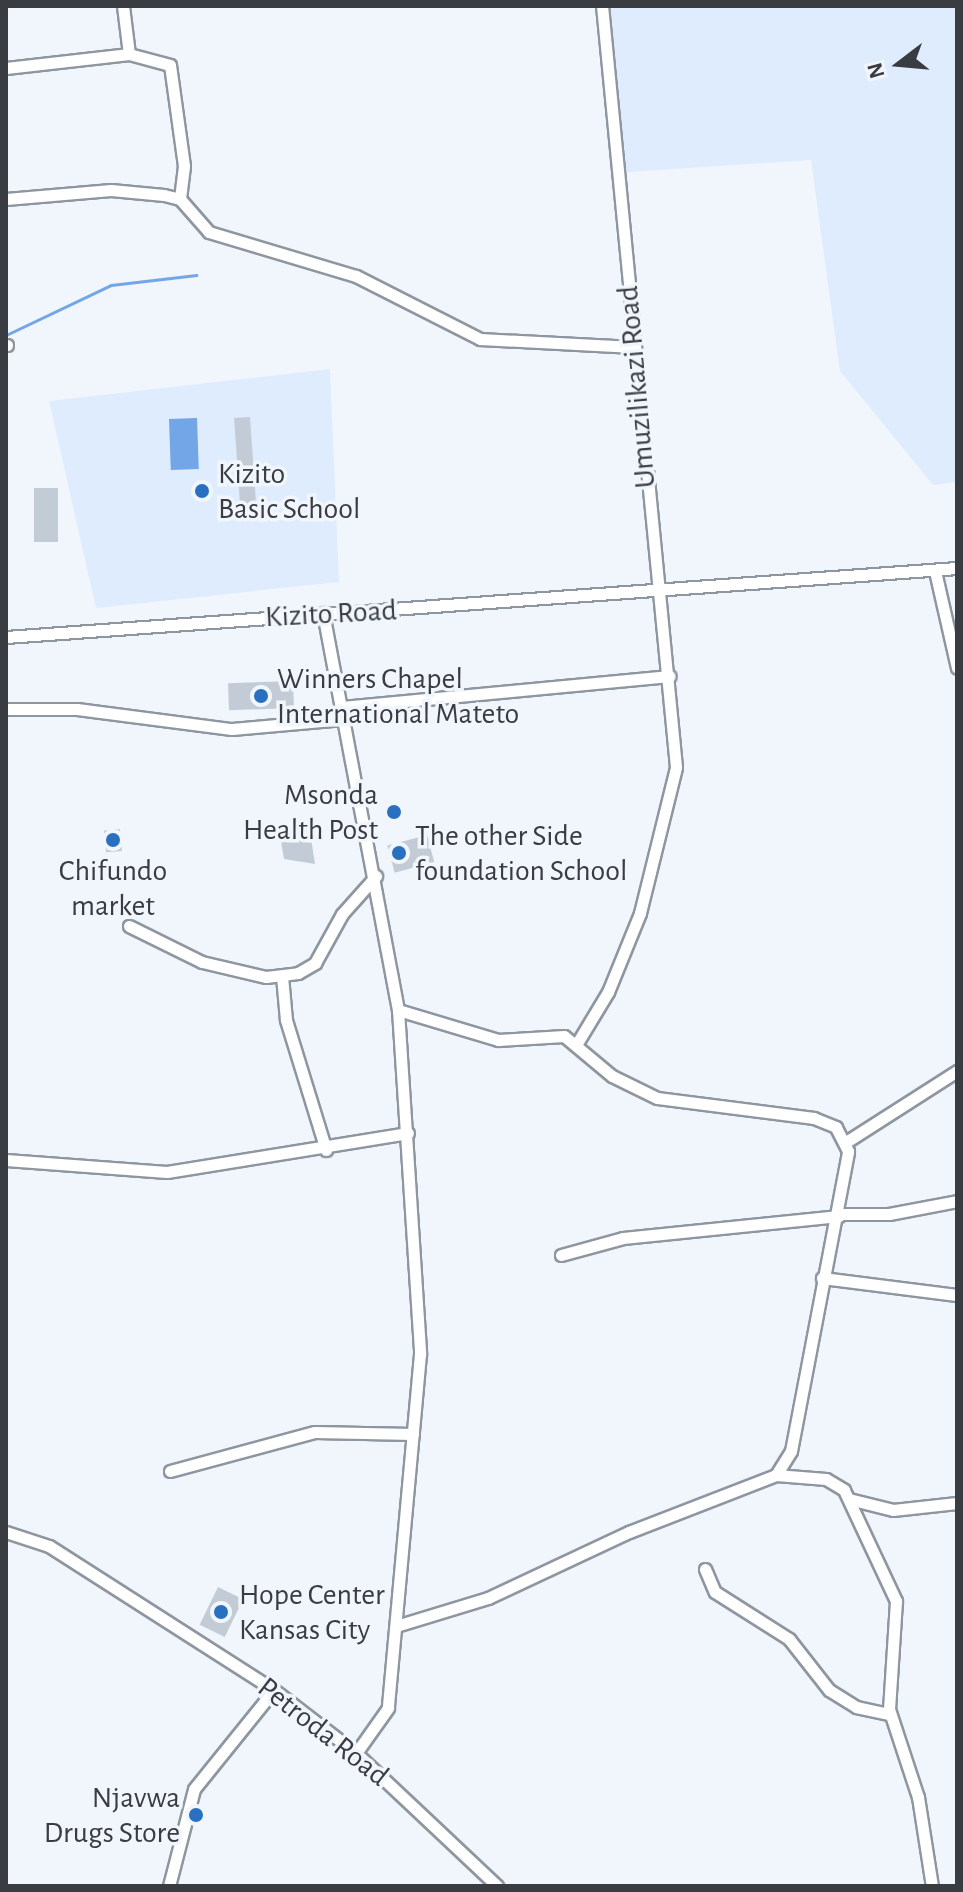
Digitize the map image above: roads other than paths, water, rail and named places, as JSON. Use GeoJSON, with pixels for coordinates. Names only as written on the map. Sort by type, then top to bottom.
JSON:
{"type":"FeatureCollection","features":[{"type":"Feature","properties":{"kind":"street"},"geometry":{"type":"LineString","coordinates":[[123,6],[129,54]]}},
{"type":"Feature","properties":{"kind":"street","name":"Umuzilikazi Road"},"geometry":{"type":"LineString","coordinates":[[576,1045],[608,992],[640,913],[676,767],[670,676],[657,595],[602,6]]}},
{"type":"Feature","properties":{"kind":"street"},"geometry":{"type":"LineString","coordinates":[[6,68],[129,54],[165,58],[170,65],[184,166],[180,199]]}},
{"type":"Feature","properties":{"kind":"street"},"geometry":{"type":"LineString","coordinates":[[6,199],[111,190],[180,199],[209,232],[344,271],[480,339],[634,347]]}},
{"type":"Feature","properties":{"kind":"street","name":"Kizito Road"},"geometry":{"type":"LineString","coordinates":[[6,637],[323,613],[657,595],[957,568]]}},
{"type":"Feature","properties":{"kind":"street"},"geometry":{"type":"LineString","coordinates":[[935,571],[957,668]]}},
{"type":"Feature","properties":{"kind":"street"},"geometry":{"type":"LineString","coordinates":[[323,613],[376,876],[398,1010],[408,1133],[406,1214],[420,1354],[388,1708],[356,1753]]}},
{"type":"Feature","properties":{"kind":"street"},"geometry":{"type":"LineString","coordinates":[[6,709],[77,709],[232,729],[343,713],[670,676]]}},
{"type":"Feature","properties":{"kind":"street"},"geometry":{"type":"LineString","coordinates":[[129,926],[202,962],[282,976],[315,963],[342,914],[376,876]]}},
{"type":"Feature","properties":{"kind":"street"},"geometry":{"type":"LineString","coordinates":[[282,976],[286,1020],[326,1150]]}},
{"type":"Feature","properties":{"kind":"street"},"geometry":{"type":"LineString","coordinates":[[398,1010],[498,1040],[556,1034],[576,1045],[612,1076],[657,1098],[814,1118],[836,1127],[846,1142],[839,1215],[822,1278],[791,1451],[776,1475]]}},
{"type":"Feature","properties":{"kind":"street"},"geometry":{"type":"LineString","coordinates":[[846,1142],[957,1071]]}},
{"type":"Feature","properties":{"kind":"street"},"geometry":{"type":"LineString","coordinates":[[6,1160],[167,1172],[326,1150],[408,1133]]}},
{"type":"Feature","properties":{"kind":"street"},"geometry":{"type":"LineString","coordinates":[[561,1255],[623,1238],[839,1215],[889,1214],[957,1201]]}},
{"type":"Feature","properties":{"kind":"street"},"geometry":{"type":"LineString","coordinates":[[822,1278],[957,1295]]}},
{"type":"Feature","properties":{"kind":"street"},"geometry":{"type":"LineString","coordinates":[[170,1471],[315,1432],[413,1434]]}},
{"type":"Feature","properties":{"kind":"street"},"geometry":{"type":"LineString","coordinates":[[396,1626],[488,1598],[629,1532],[776,1475],[830,1480],[849,1499],[896,1601],[890,1714],[918,1797],[932,1886]]}},
{"type":"Feature","properties":{"kind":"street"},"geometry":{"type":"LineString","coordinates":[[849,1499],[893,1510],[957,1503]]}},
{"type":"Feature","properties":{"kind":"street","name":"Petroda Road"},"geometry":{"type":"LineString","coordinates":[[6,1532],[49,1546],[274,1690],[356,1753],[497,1886]]}},
{"type":"Feature","properties":{"kind":"street"},"geometry":{"type":"LineString","coordinates":[[705,1569],[715,1592],[789,1639],[829,1690],[856,1707],[890,1714]]}},
{"type":"Feature","properties":{"kind":"street"},"geometry":{"type":"LineString","coordinates":[[169,1886],[194,1789],[274,1690]]}},
{"type":"Feature","properties":{"kind":"water"},"geometry":{"type":"Polygon","coordinates":[[[197,418],[199,469],[171,470],[169,419],[197,418]]]}},
{"type":"Feature","properties":{"kind":"waterway"},"geometry":{"type":"LineString","coordinates":[[6,335],[111,285],[196,275]]}},
{"type":"Feature","properties":{"kind":"place","name":"Kizito Basic School"},"geometry":{"type":"Point","coordinates":[202,491]}},
{"type":"Feature","properties":{"kind":"place","name":"Winners Chapel International Mateto"},"geometry":{"type":"Point","coordinates":[261,696]}},
{"type":"Feature","properties":{"kind":"place","name":"Msonda Health Post"},"geometry":{"type":"Point","coordinates":[394,812]}},
{"type":"Feature","properties":{"kind":"place","name":"Chifundo market"},"geometry":{"type":"Point","coordinates":[113,840]}},
{"type":"Feature","properties":{"kind":"place","name":"The other Side foundation School"},"geometry":{"type":"Point","coordinates":[399,853]}},
{"type":"Feature","properties":{"kind":"place","name":"Hope Center Kansas City"},"geometry":{"type":"Point","coordinates":[221,1612]}},
{"type":"Feature","properties":{"kind":"place","name":"Njavwa Drugs Store"},"geometry":{"type":"Point","coordinates":[196,1815]}}]}
